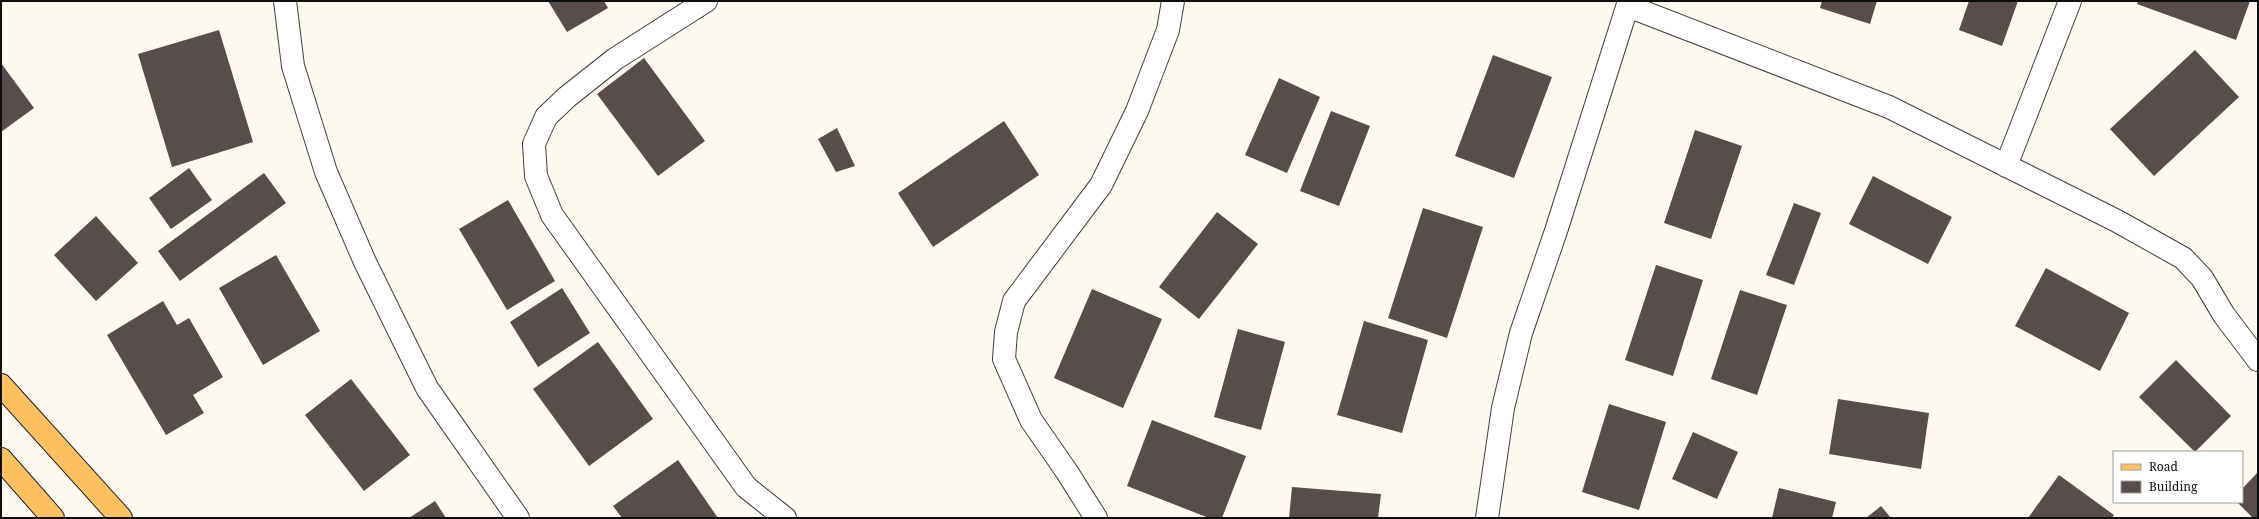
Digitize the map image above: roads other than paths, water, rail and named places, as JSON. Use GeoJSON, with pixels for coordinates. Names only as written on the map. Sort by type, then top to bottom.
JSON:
{"type":"FeatureCollection","features":[{"type":"Feature","properties":{"kind":"main road"},"geometry":{"type":"LineString","coordinates":[[1,385],[121,518]]}},
{"type":"Feature","properties":{"kind":"main road"},"geometry":{"type":"LineString","coordinates":[[1,459],[53,518]]}},
{"type":"Feature","properties":{"kind":"street"},"geometry":{"type":"LineString","coordinates":[[285,1],[293,66],[326,172],[365,262],[427,388],[518,518]]}},
{"type":"Feature","properties":{"kind":"street"},"geometry":{"type":"LineString","coordinates":[[706,1],[615,59],[567,97],[546,117],[534,144],[536,176],[552,215],[746,487],[785,518]]}},
{"type":"Feature","properties":{"kind":"street"},"geometry":{"type":"LineString","coordinates":[[1096,518],[1067,472],[1030,420],[1004,359],[1006,332],[1014,301],[1102,184],[1137,111],[1168,30],[1173,1]]}},
{"type":"Feature","properties":{"kind":"street"},"geometry":{"type":"LineString","coordinates":[[2006,166],[2070,1]]}},
{"type":"Feature","properties":{"kind":"street"},"geometry":{"type":"LineString","coordinates":[[1487,518],[1503,408],[1521,333],[1556,231],[1628,3],[1889,107],[2116,221],[2183,258],[2202,278],[2224,315],[2258,360]]}}]}
